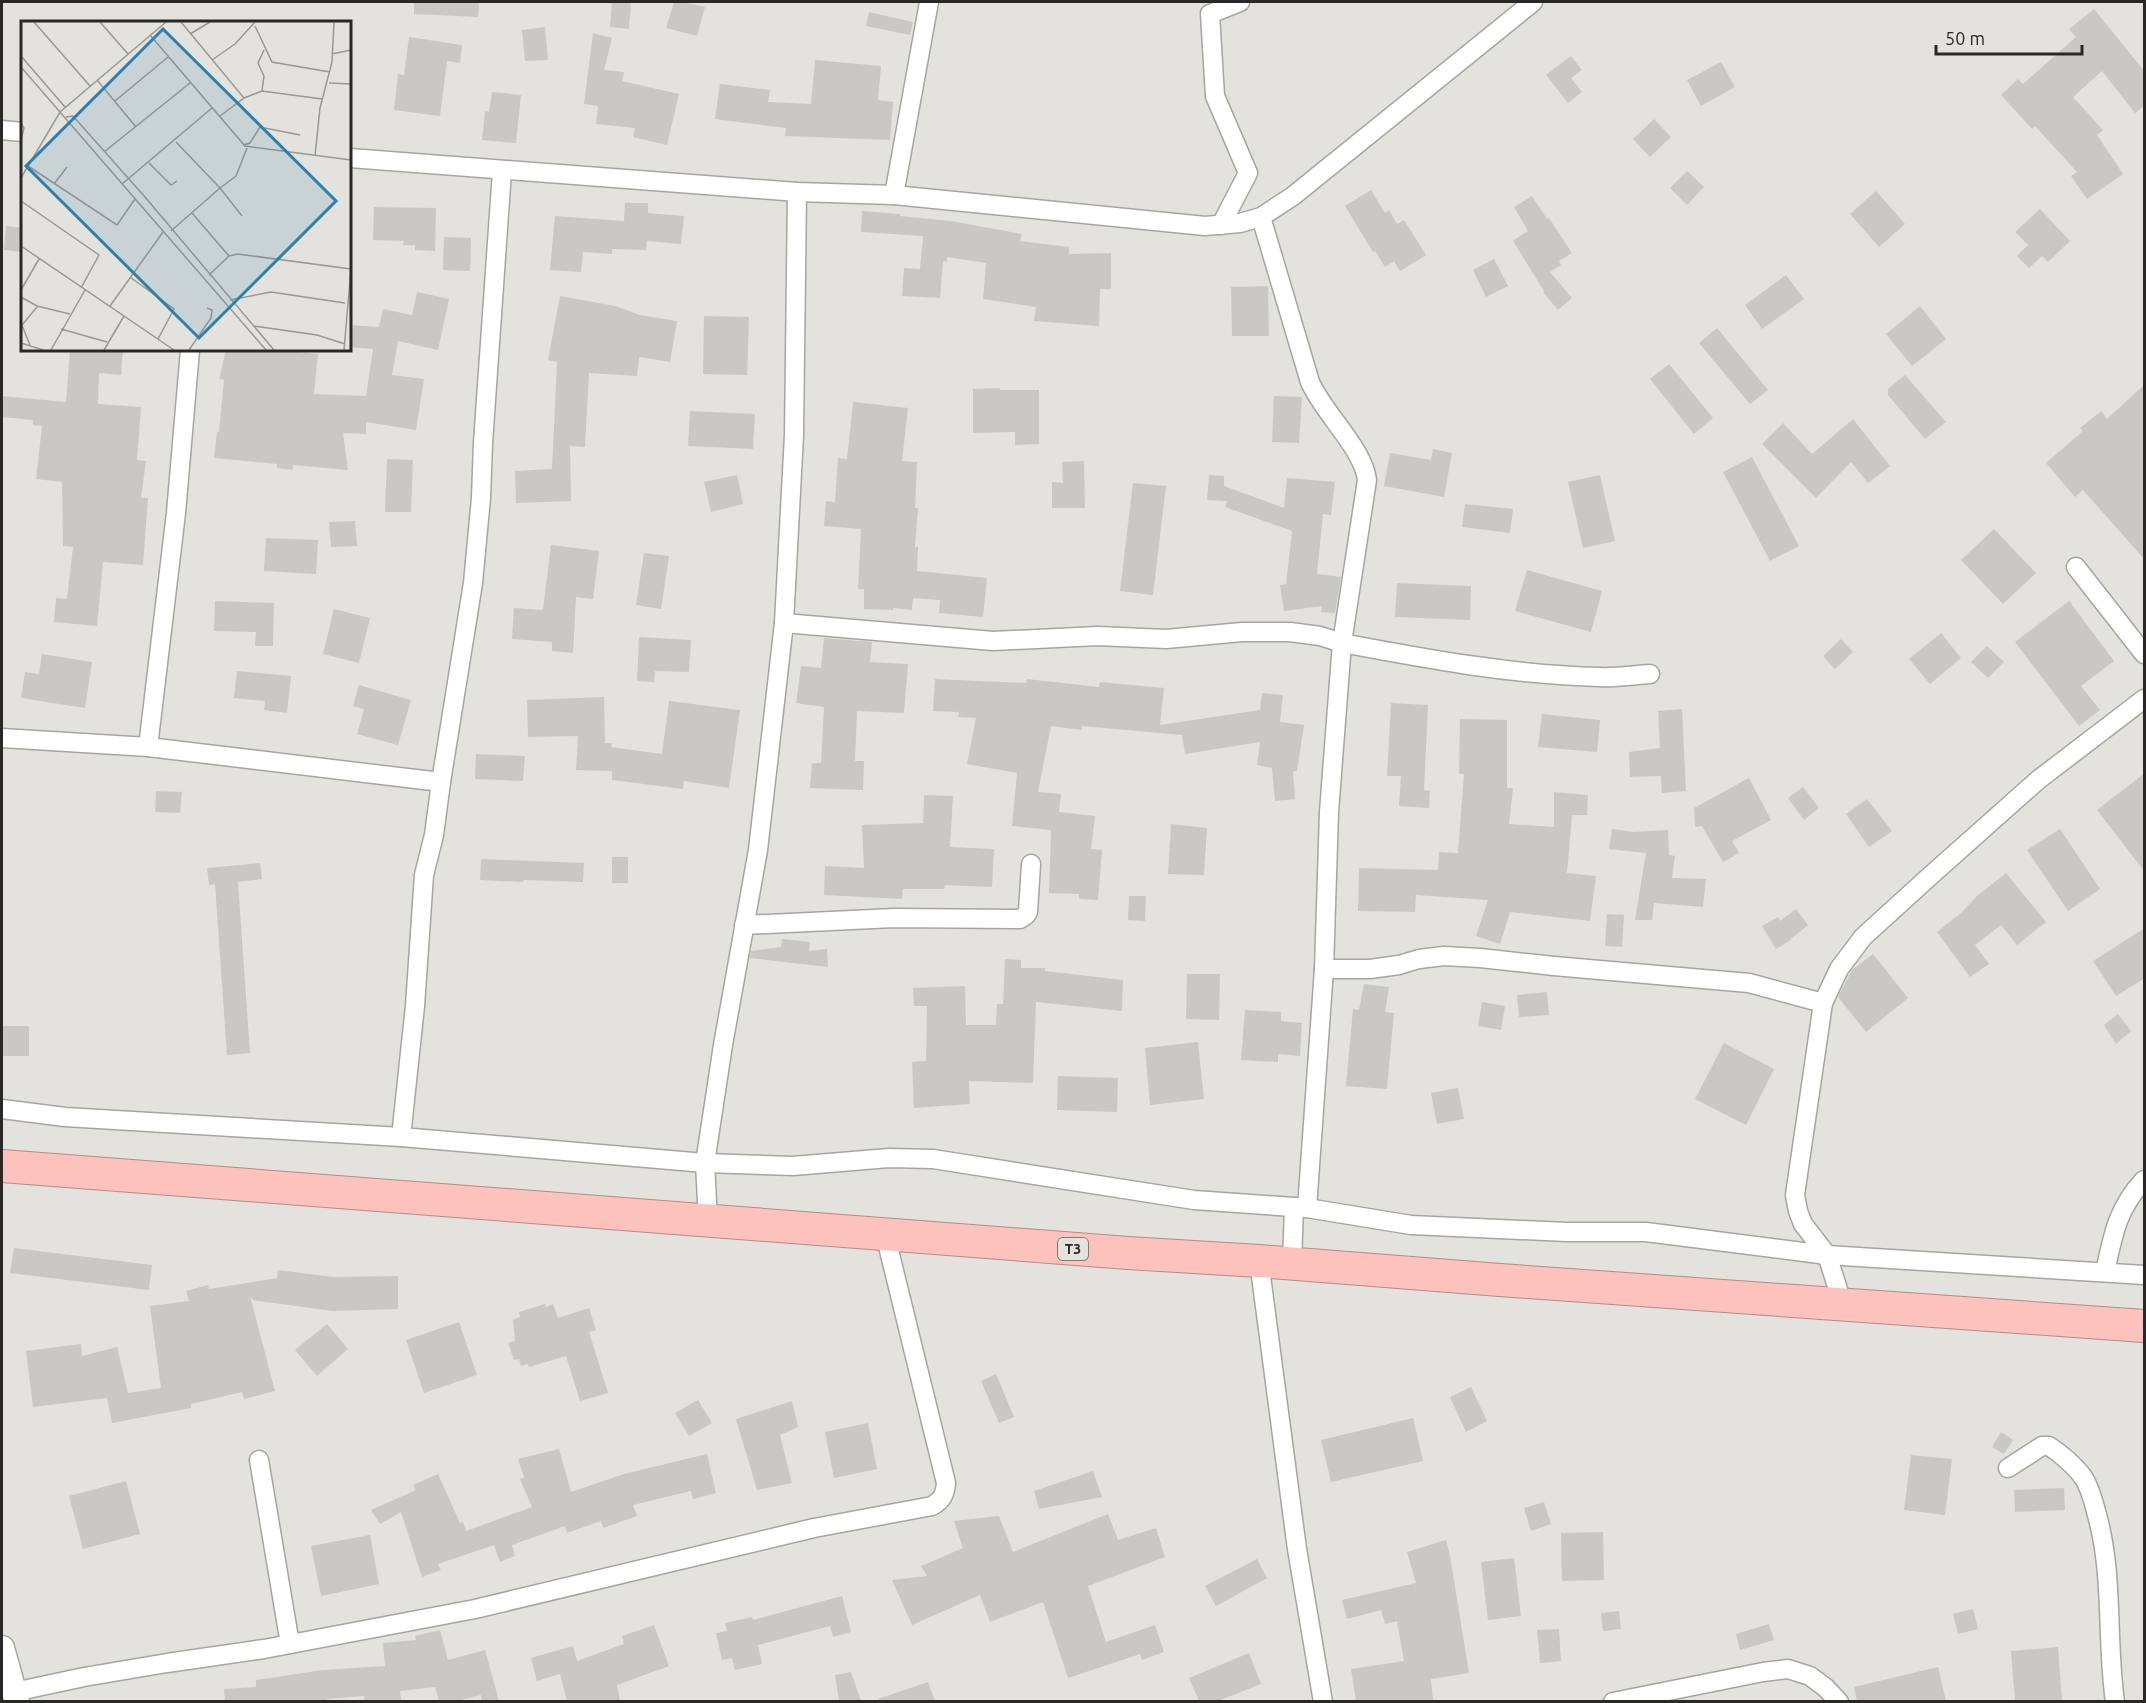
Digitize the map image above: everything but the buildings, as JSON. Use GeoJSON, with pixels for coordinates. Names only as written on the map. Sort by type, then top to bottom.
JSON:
{"type":"FeatureCollection","features":[{"type":"Feature","properties":{"kind":"highway","name":"T3"},"geometry":{"type":"LineString","coordinates":[[2,1166],[1128,1253],[2145,1326]]}},
{"type":"Feature","properties":{"kind":"street"},"geometry":{"type":"LineString","coordinates":[[894,195],[929,2]]}},
{"type":"Feature","properties":{"kind":"street"},"geometry":{"type":"LineString","coordinates":[[1221,225],[1248,173],[1215,96],[1210,14],[1240,2]]}},
{"type":"Feature","properties":{"kind":"street"},"geometry":{"type":"LineString","coordinates":[[351,158],[797,192],[894,195],[1204,226],[1240,223],[1261,217],[1293,196],[1533,2]]}},
{"type":"Feature","properties":{"kind":"street"},"geometry":{"type":"LineString","coordinates":[[2,130],[21,132]]}},
{"type":"Feature","properties":{"kind":"street"},"geometry":{"type":"LineString","coordinates":[[401,1137],[415,1006],[420,901],[434,835],[478,530],[502,171]]}},
{"type":"Feature","properties":{"kind":"street"},"geometry":{"type":"LineString","coordinates":[[708,1221],[705,1163],[758,850],[784,623],[794,435],[797,192]]}},
{"type":"Feature","properties":{"kind":"street"},"geometry":{"type":"LineString","coordinates":[[1261,217],[1310,382],[1323,406],[1365,467],[1367,480],[1342,643],[1329,812],[1324,969],[1300,1208],[1292,1263]]}},
{"type":"Feature","properties":{"kind":"street"},"geometry":{"type":"LineString","coordinates":[[148,747],[176,513],[190,351]]}},
{"type":"Feature","properties":{"kind":"street"},"geometry":{"type":"LineString","coordinates":[[2076,567],[2145,654]]}},
{"type":"Feature","properties":{"kind":"street"},"geometry":{"type":"LineString","coordinates":[[784,623],[993,641],[1098,636],[1166,639],[1254,632],[1290,632],[1320,636],[1342,643],[1451,664],[1601,678],[1650,674]]}},
{"type":"Feature","properties":{"kind":"street"},"geometry":{"type":"LineString","coordinates":[[1843,1305],[1827,1255],[1803,1224],[1795,1195],[1823,1003],[1839,969],[1863,937],[2038,780],[2145,699]]}},
{"type":"Feature","properties":{"kind":"street"},"geometry":{"type":"LineString","coordinates":[[2,738],[148,747],[441,782]]}},
{"type":"Feature","properties":{"kind":"street"},"geometry":{"type":"LineString","coordinates":[[744,926],[894,918],[1020,920],[1028,912],[1031,864]]}},
{"type":"Feature","properties":{"kind":"street"},"geometry":{"type":"LineString","coordinates":[[1324,969],[1370,969],[1444,956],[1480,958],[1749,982],[1823,1003]]}},
{"type":"Feature","properties":{"kind":"street"},"geometry":{"type":"LineString","coordinates":[[2,1109],[65,1117],[401,1137],[705,1163],[794,1166],[889,1158],[933,1159],[1194,1200],[1300,1208],[1411,1225],[1568,1232],[1646,1232],[1827,1255],[2145,1275]]}},
{"type":"Feature","properties":{"kind":"street"},"geometry":{"type":"LineString","coordinates":[[2105,1272],[2113,1231],[2121,1211],[2145,1180]]}},
{"type":"Feature","properties":{"kind":"street"},"geometry":{"type":"LineString","coordinates":[[2,1648],[15,1697],[167,1663],[290,1644],[475,1609],[814,1528],[932,1506],[941,1501],[945,1494],[946,1483],[885,1234]]}},
{"type":"Feature","properties":{"kind":"street"},"geometry":{"type":"LineString","coordinates":[[1259,1261],[1297,1549],[1323,1701]]}},
{"type":"Feature","properties":{"kind":"street"},"geometry":{"type":"LineString","coordinates":[[2008,1467],[2042,1446],[2049,1446],[2083,1477],[2094,1503],[2103,1537],[2109,1587],[2110,1669],[2115,1701]]}},
{"type":"Feature","properties":{"kind":"street"},"geometry":{"type":"LineString","coordinates":[[259,1460],[290,1644]]}},
{"type":"Feature","properties":{"kind":"street"},"geometry":{"type":"LineString","coordinates":[[1613,1701],[1788,1669],[1810,1676],[1839,1701]]}}]}
